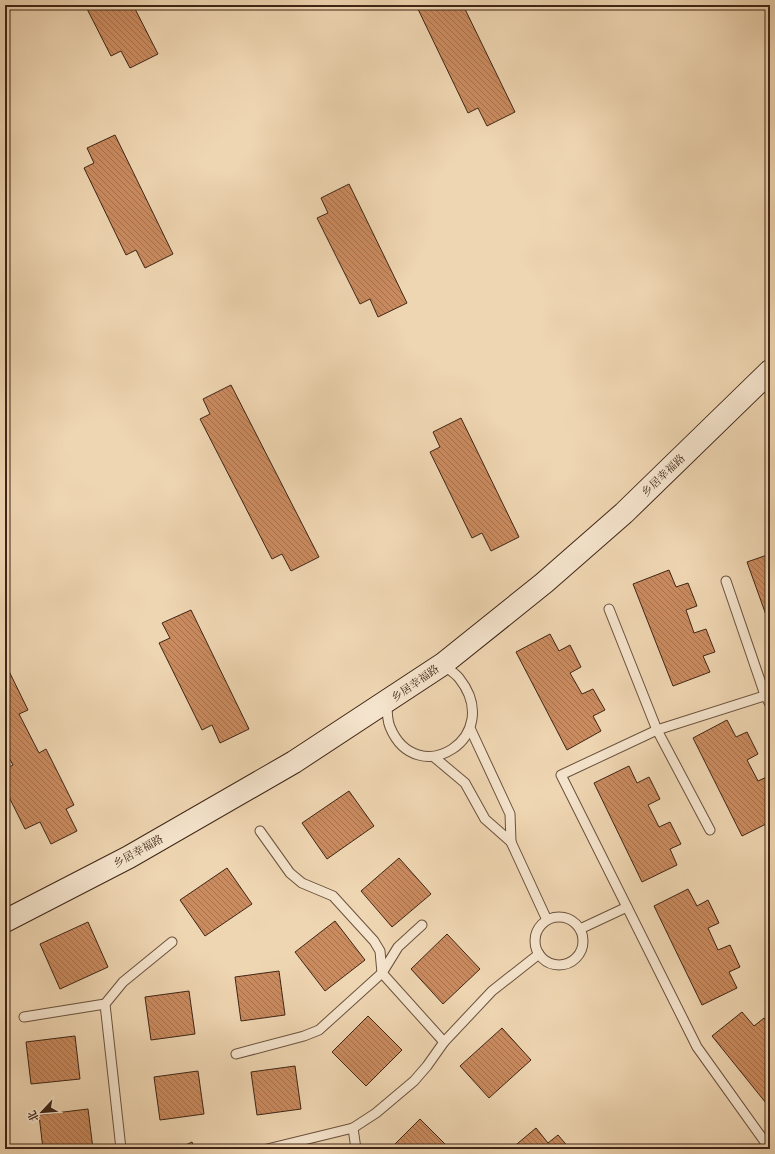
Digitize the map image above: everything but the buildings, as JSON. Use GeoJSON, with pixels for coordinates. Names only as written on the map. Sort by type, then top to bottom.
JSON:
{"type":"FeatureCollection","features":[{"type":"Feature","properties":{"kind":"street","name":"乡居幸福路"},"geometry":{"type":"LineString","coordinates":[[5,920],[129,857],[294,762],[387,703],[443,664],[544,583],[624,513],[770,371]]}},
{"type":"Feature","properties":{"kind":"lane"},"geometry":{"type":"LineString","coordinates":[[726,581],[768,694],[770,704]]}},
{"type":"Feature","properties":{"kind":"lane"},"geometry":{"type":"LineString","coordinates":[[609,609],[657,730],[710,830]]}},
{"type":"Feature","properties":{"kind":"lane"},"geometry":{"type":"LineString","coordinates":[[387,703],[389,726],[398,741],[406,750],[416,755],[434,757],[455,749],[465,740],[470,728],[473,718],[472,706],[459,678],[443,664]]}},
{"type":"Feature","properties":{"kind":"lane"},"geometry":{"type":"LineString","coordinates":[[768,694],[657,730],[561,775],[697,1047],[770,1149]]}},
{"type":"Feature","properties":{"kind":"lane"},"geometry":{"type":"LineString","coordinates":[[470,728],[510,814],[510,842]]}},
{"type":"Feature","properties":{"kind":"lane"},"geometry":{"type":"LineString","coordinates":[[434,757],[465,783],[486,818],[510,842],[547,920]]}},
{"type":"Feature","properties":{"kind":"lane"},"geometry":{"type":"LineString","coordinates":[[260,831],[290,873],[302,883],[333,896],[374,941],[380,951],[382,973],[444,1042]]}},
{"type":"Feature","properties":{"kind":"lane"},"geometry":{"type":"LineString","coordinates":[[580,929],[627,907]]}},
{"type":"Feature","properties":{"kind":"lane"},"geometry":{"type":"LineString","coordinates":[[554,917],[569,919],[580,929],[583,937],[583,945],[580,953],[568,964],[552,964],[539,954],[535,939],[541,925],[547,920],[554,917]]}},
{"type":"Feature","properties":{"kind":"lane"},"geometry":{"type":"LineString","coordinates":[[236,1054],[304,1036],[319,1030],[382,973],[398,947],[422,925]]}},
{"type":"Feature","properties":{"kind":"lane"},"geometry":{"type":"LineString","coordinates":[[24,1018],[106,1004],[123,982],[172,942]]}},
{"type":"Feature","properties":{"kind":"lane"},"geometry":{"type":"LineString","coordinates":[[267,1149],[353,1128],[376,1113],[414,1081],[444,1042],[492,991],[539,954]]}},
{"type":"Feature","properties":{"kind":"lane"},"geometry":{"type":"LineString","coordinates":[[106,1004],[121,1149]]}},
{"type":"Feature","properties":{"kind":"lane"},"geometry":{"type":"LineString","coordinates":[[353,1128],[356,1149]]}}]}
